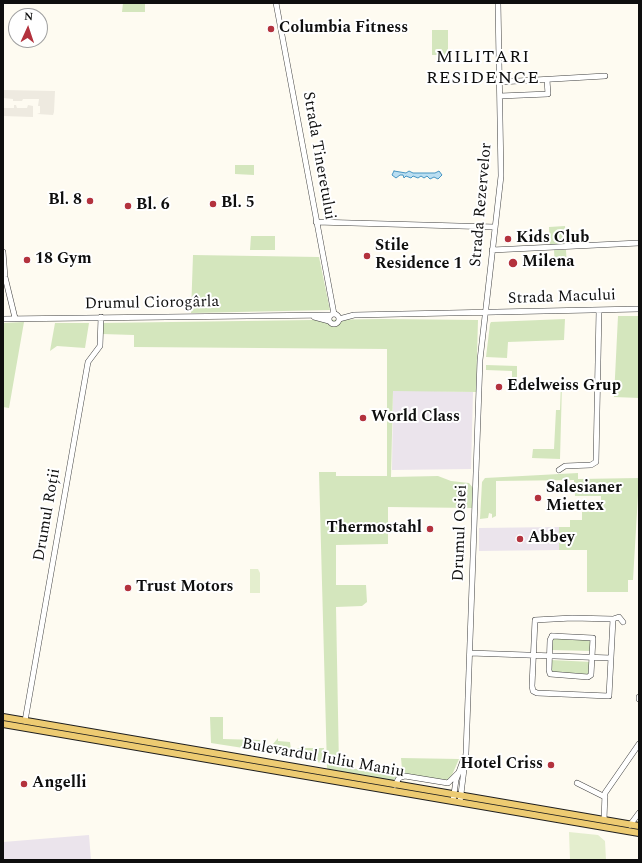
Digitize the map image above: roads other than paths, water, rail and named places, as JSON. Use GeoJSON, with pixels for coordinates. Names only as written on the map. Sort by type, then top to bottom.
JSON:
{"type":"FeatureCollection","features":[{"type":"Feature","properties":{"kind":"main road","name":"Bulevardul Iuliu Maniu"},"geometry":{"type":"LineString","coordinates":[[3,717],[639,826]]}},
{"type":"Feature","properties":{"kind":"main road","name":"Bulevardul Iuliu Maniu"},"geometry":{"type":"LineString","coordinates":[[3,724],[639,833]]}},
{"type":"Feature","properties":{"kind":"main road"},"geometry":{"type":"LineString","coordinates":[[156,750],[169,746]]}},
{"type":"Feature","properties":{"kind":"main road"},"geometry":{"type":"LineString","coordinates":[[268,762],[268,770]]}},
{"type":"Feature","properties":{"kind":"main road"},"geometry":{"type":"LineString","coordinates":[[569,821],[571,814]]}},
{"type":"Feature","properties":{"kind":"street","name":"Strada Tineretului"},"geometry":{"type":"LineString","coordinates":[[276,3],[293,88],[331,317]]}},
{"type":"Feature","properties":{"kind":"street","name":"Strada Rezervelor"},"geometry":{"type":"LineString","coordinates":[[485,314],[501,176],[498,3]]}},
{"type":"Feature","properties":{"kind":"street"},"geometry":{"type":"LineString","coordinates":[[500,82],[605,76]]}},
{"type":"Feature","properties":{"kind":"street"},"geometry":{"type":"LineString","coordinates":[[500,96],[548,94],[547,80]]}},
{"type":"Feature","properties":{"kind":"street"},"geometry":{"type":"LineString","coordinates":[[316,222],[495,227]]}},
{"type":"Feature","properties":{"kind":"street"},"geometry":{"type":"LineString","coordinates":[[492,250],[500,251],[639,243]]}},
{"type":"Feature","properties":{"kind":"street"},"geometry":{"type":"LineString","coordinates":[[3,252],[5,277],[15,318]]}},
{"type":"Feature","properties":{"kind":"street","name":"Strada Macului"},"geometry":{"type":"LineString","coordinates":[[485,314],[639,309]]}},
{"type":"Feature","properties":{"kind":"street"},"geometry":{"type":"LineString","coordinates":[[559,470],[564,466],[590,466],[596,462],[599,310]]}},
{"type":"Feature","properties":{"kind":"street"},"geometry":{"type":"LineString","coordinates":[[484,322],[494,313]]}},
{"type":"Feature","properties":{"kind":"street"},"geometry":{"type":"LineString","coordinates":[[331,317],[339,319],[354,315],[485,314]]}},
{"type":"Feature","properties":{"kind":"street","name":"Drumul Osiei"},"geometry":{"type":"LineString","coordinates":[[456,802],[466,754],[480,360],[485,314]]}},
{"type":"Feature","properties":{"kind":"street","name":"Drumul Ciorogârla"},"geometry":{"type":"LineString","coordinates":[[3,319],[301,315],[331,317]]}},
{"type":"Feature","properties":{"kind":"street","name":"Drumul Roții"},"geometry":{"type":"LineString","coordinates":[[25,721],[88,362],[100,346],[101,317]]}},
{"type":"Feature","properties":{"kind":"street"},"geometry":{"type":"LineString","coordinates":[[331,317],[335,324],[339,319]]}},
{"type":"Feature","properties":{"kind":"street"},"geometry":{"type":"LineString","coordinates":[[613,619],[610,696],[535,692],[532,686],[534,622],[536,619],[613,619],[619,617],[623,622]]}},
{"type":"Feature","properties":{"kind":"street"},"geometry":{"type":"LineString","coordinates":[[551,636],[592,637],[594,640],[593,672],[588,677],[552,675],[549,672],[549,656],[551,636]]}},
{"type":"Feature","properties":{"kind":"street"},"geometry":{"type":"LineString","coordinates":[[470,653],[611,658]]}},
{"type":"Feature","properties":{"kind":"street"},"geometry":{"type":"LineString","coordinates":[[604,820],[605,793],[639,744]]}},
{"type":"Feature","properties":{"kind":"street","name":"Drumul Osiei"},"geometry":{"type":"LineString","coordinates":[[457,795],[458,774],[466,754]]}},
{"type":"Feature","properties":{"kind":"street"},"geometry":{"type":"LineString","coordinates":[[395,784],[399,778],[405,776],[448,783],[458,774]]}},
{"type":"Feature","properties":{"kind":"street"},"geometry":{"type":"LineString","coordinates":[[577,783],[605,797]]}},
{"type":"Feature","properties":{"kind":"street"},"geometry":{"type":"LineString","coordinates":[[630,824],[639,813]]}},
{"type":"Feature","properties":{"kind":"water"},"geometry":{"type":"Polygon","coordinates":[[[394,171],[406,173],[409,171],[413,173],[435,173],[439,171],[442,175],[438,179],[434,177],[430,179],[427,176],[424,178],[421,176],[418,178],[413,176],[411,178],[406,176],[404,178],[403,175],[396,178],[392,175],[394,171]]]}},
{"type":"Feature","properties":{"kind":"place","name":"Columbia Fitness"},"geometry":{"type":"Point","coordinates":[271,29]}},
{"type":"Feature","properties":{"kind":"place","name":"Bl. 8"},"geometry":{"type":"Point","coordinates":[90,201]}},
{"type":"Feature","properties":{"kind":"place","name":"Bl. 5"},"geometry":{"type":"Point","coordinates":[213,204]}},
{"type":"Feature","properties":{"kind":"place","name":"Bl. 6"},"geometry":{"type":"Point","coordinates":[128,206]}},
{"type":"Feature","properties":{"kind":"place","name":"Kids Club"},"geometry":{"type":"Point","coordinates":[508,239]}},
{"type":"Feature","properties":{"kind":"place","name":"Stile Residence 1"},"geometry":{"type":"Point","coordinates":[367,256]}},
{"type":"Feature","properties":{"kind":"place","name":"18 Gym"},"geometry":{"type":"Point","coordinates":[27,260]}},
{"type":"Feature","properties":{"kind":"place","name":"Milena"},"geometry":{"type":"Point","coordinates":[513,263]}},
{"type":"Feature","properties":{"kind":"place","name":"Edelweiss Grup"},"geometry":{"type":"Point","coordinates":[499,387]}},
{"type":"Feature","properties":{"kind":"place","name":"World Class"},"geometry":{"type":"Point","coordinates":[363,418]}},
{"type":"Feature","properties":{"kind":"place","name":"Salesianer Miettex"},"geometry":{"type":"Point","coordinates":[538,498]}},
{"type":"Feature","properties":{"kind":"place","name":"Thermostahl"},"geometry":{"type":"Point","coordinates":[430,529]}},
{"type":"Feature","properties":{"kind":"place","name":"Abbey"},"geometry":{"type":"Point","coordinates":[520,539]}},
{"type":"Feature","properties":{"kind":"place","name":"Trust Motors"},"geometry":{"type":"Point","coordinates":[128,588]}},
{"type":"Feature","properties":{"kind":"place","name":"Hotel Criss"},"geometry":{"type":"Point","coordinates":[551,765]}},
{"type":"Feature","properties":{"kind":"place","name":"Angelli"},"geometry":{"type":"Point","coordinates":[24,784]}},
{"type":"Feature","properties":{"kind":"district","name":"MILITARI RESIDENCE"},"geometry":{"type":"Point","coordinates":[483,68]}}]}
